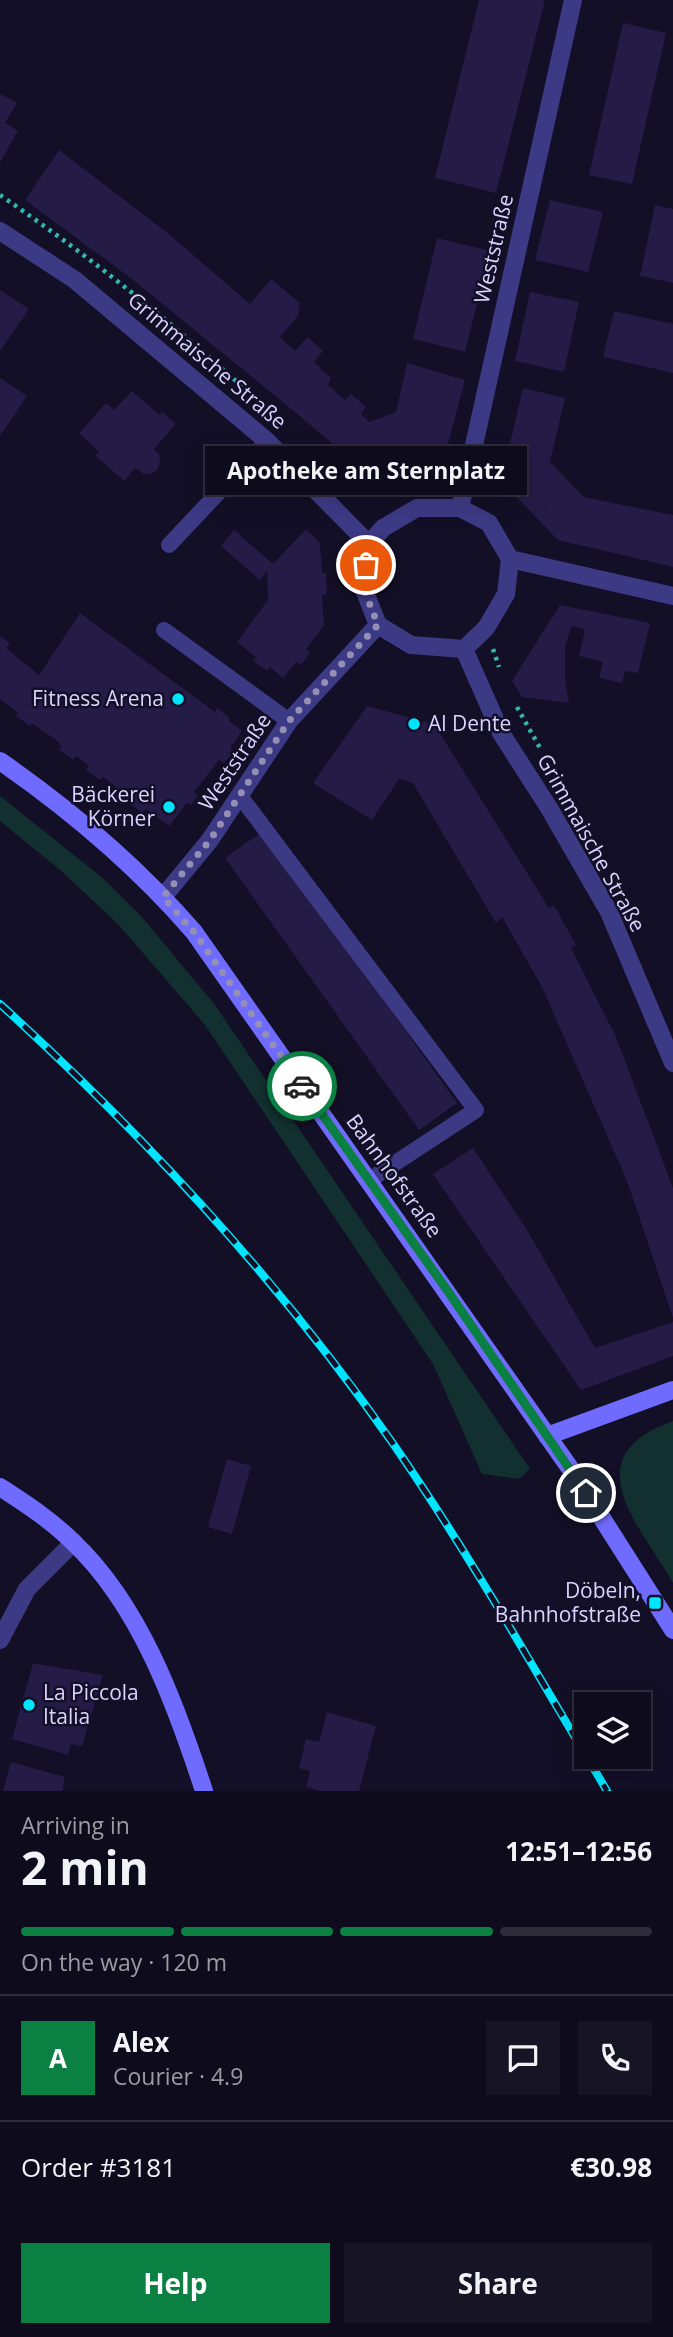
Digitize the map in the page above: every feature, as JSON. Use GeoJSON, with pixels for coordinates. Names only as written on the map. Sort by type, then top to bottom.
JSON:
{"type":"FeatureCollection","features":[{"type":"Feature","properties":{"kind":"main road","name":"Bahnhofstraße"},"geometry":{"type":"LineString","coordinates":[[0,761],[99,834],[163,897],[194,932],[368,1181],[416,1245],[547,1436],[673,1630]]}},
{"type":"Feature","properties":{"kind":"main road"},"geometry":{"type":"LineString","coordinates":[[547,1436],[673,1390]]}},
{"type":"Feature","properties":{"kind":"main road"},"geometry":{"type":"LineString","coordinates":[[0,1488],[32,1508],[74,1542],[110,1584],[134,1620],[155,1661],[204,1791]]}},
{"type":"Feature","properties":{"kind":"street","name":"Weststraße"},"geometry":{"type":"LineString","coordinates":[[460,508],[573,0]]}},
{"type":"Feature","properties":{"kind":"street","name":"Grimmaische Straße"},"geometry":{"type":"LineString","coordinates":[[0,231],[75,280],[267,441],[369,544]]}},
{"type":"Feature","properties":{"kind":"street"},"geometry":{"type":"LineString","coordinates":[[417,508],[460,508],[489,523],[510,559],[506,594],[486,628],[464,649],[411,645],[378,625],[363,587],[369,544],[383,528],[417,508]]}},
{"type":"Feature","properties":{"kind":"street"},"geometry":{"type":"LineString","coordinates":[[510,559],[673,596]]}},
{"type":"Feature","properties":{"kind":"street","name":"Weststraße"},"geometry":{"type":"LineString","coordinates":[[163,897],[210,840],[289,721],[378,625]]}},
{"type":"Feature","properties":{"kind":"street","name":"Grimmaische Straße"},"geometry":{"type":"LineString","coordinates":[[464,649],[501,733],[549,808],[609,912],[673,1063]]}},
{"type":"Feature","properties":{"kind":"street"},"geometry":{"type":"LineString","coordinates":[[0,1640],[27,1589],[74,1542]]}},
{"type":"Feature","properties":{"kind":"lane"},"geometry":{"type":"LineString","coordinates":[[169,545],[267,441]]}},
{"type":"Feature","properties":{"kind":"lane"},"geometry":{"type":"LineString","coordinates":[[164,630],[289,721]]}},
{"type":"Feature","properties":{"kind":"lane"},"geometry":{"type":"LineString","coordinates":[[240,796],[476,1110],[368,1181]]}},
{"type":"Feature","properties":{"kind":"green space"},"geometry":{"type":"Polygon","coordinates":[[[0,796],[105,880],[141,916],[215,1005],[530,1469],[519,1479],[482,1474],[433,1364],[205,1025],[118,924],[59,869],[0,821],[0,796]]]}},
{"type":"Feature","properties":{"kind":"green space"},"geometry":{"type":"Polygon","coordinates":[[[673,1421],[673,1583],[632,1516],[623,1494],[620,1473],[626,1453],[643,1436],[673,1421]]]}},
{"type":"Feature","properties":{"kind":"building"},"geometry":{"type":"Polygon","coordinates":[[[479,0],[545,0],[496,193],[435,178],[479,0]]]}},
{"type":"Feature","properties":{"kind":"building"},"geometry":{"type":"Polygon","coordinates":[[[623,23],[666,33],[632,184],[589,175],[623,23]]]}},
{"type":"Feature","properties":{"kind":"building"},"geometry":{"type":"Polygon","coordinates":[[[0,94],[17,103],[5,123],[18,131],[0,162],[0,94]]]}},
{"type":"Feature","properties":{"kind":"building"},"geometry":{"type":"Polygon","coordinates":[[[59,150],[169,234],[250,304],[271,279],[300,303],[298,316],[280,337],[295,351],[308,337],[323,351],[314,362],[331,378],[328,385],[345,400],[351,394],[366,407],[361,414],[369,422],[396,412],[407,363],[465,380],[446,452],[367,487],[342,452],[301,417],[132,279],[25,200],[59,150]]]}},
{"type":"Feature","properties":{"kind":"building"},"geometry":{"type":"Polygon","coordinates":[[[550,200],[603,212],[588,272],[535,260],[550,200]]]}},
{"type":"Feature","properties":{"kind":"building"},"geometry":{"type":"Polygon","coordinates":[[[655,205],[673,209],[673,283],[640,276],[655,205]]]}},
{"type":"Feature","properties":{"kind":"building"},"geometry":{"type":"Polygon","coordinates":[[[437,238],[490,251],[465,352],[413,339],[437,238]]]}},
{"type":"Feature","properties":{"kind":"building"},"geometry":{"type":"Polygon","coordinates":[[[0,290],[29,309],[0,351],[0,290]]]}},
{"type":"Feature","properties":{"kind":"building"},"geometry":{"type":"Polygon","coordinates":[[[530,292],[579,302],[564,372],[515,361],[530,292]]]}},
{"type":"Feature","properties":{"kind":"building"},"geometry":{"type":"Polygon","coordinates":[[[614,311],[673,324],[673,373],[603,357],[614,311]]]}},
{"type":"Feature","properties":{"kind":"building"},"geometry":{"type":"Polygon","coordinates":[[[0,378],[27,396],[0,436],[0,378]]]}},
{"type":"Feature","properties":{"kind":"building"},"geometry":{"type":"Polygon","coordinates":[[[523,388],[565,398],[550,462],[584,497],[673,515],[673,567],[558,540],[501,481],[523,388]]]}},
{"type":"Feature","properties":{"kind":"building"},"geometry":{"type":"Polygon","coordinates":[[[132,391],[160,415],[162,412],[176,424],[154,449],[159,454],[157,470],[150,474],[135,468],[124,481],[95,455],[99,452],[79,433],[106,403],[114,410],[132,391]]]}},
{"type":"Feature","properties":{"kind":"building"},"geometry":{"type":"Polygon","coordinates":[[[306,529],[320,543],[322,573],[326,573],[327,594],[322,595],[324,625],[306,649],[310,653],[301,665],[296,662],[283,678],[270,667],[267,671],[253,660],[256,657],[237,642],[268,600],[267,571],[260,580],[221,546],[234,530],[273,564],[306,529]]]}},
{"type":"Feature","properties":{"kind":"building"},"geometry":{"type":"Polygon","coordinates":[[[560,605],[650,623],[638,673],[625,671],[622,683],[599,678],[603,662],[579,656],[585,630],[572,626],[565,646],[565,680],[569,703],[522,697],[512,681],[560,605]]]}},
{"type":"Feature","properties":{"kind":"building"},"geometry":{"type":"Polygon","coordinates":[[[80,613],[215,712],[217,708],[242,731],[230,748],[234,751],[224,763],[219,760],[194,792],[198,795],[191,805],[187,803],[169,826],[146,809],[142,813],[129,803],[132,799],[103,777],[100,780],[86,770],[89,766],[76,756],[73,760],[59,750],[62,746],[56,740],[32,723],[30,726],[16,716],[18,713],[0,699],[0,636],[10,643],[6,648],[39,675],[80,613]]]}},
{"type":"Feature","properties":{"kind":"building"},"geometry":{"type":"Polygon","coordinates":[[[367,706],[434,724],[549,908],[554,905],[576,945],[571,948],[616,1037],[673,1188],[673,1318],[627,1181],[542,987],[502,917],[496,923],[413,783],[399,779],[372,820],[313,783],[367,706]]]}},
{"type":"Feature","properties":{"kind":"building"},"geometry":{"type":"Polygon","coordinates":[[[263,831],[457,1103],[419,1130],[225,858],[263,831]]]}},
{"type":"Feature","properties":{"kind":"building"},"geometry":{"type":"Polygon","coordinates":[[[473,1148],[527,1230],[595,1348],[673,1322],[673,1356],[581,1390],[433,1174],[473,1148]]]}},
{"type":"Feature","properties":{"kind":"building"},"geometry":{"type":"Polygon","coordinates":[[[227,1459],[251,1466],[232,1534],[208,1527],[227,1459]]]}},
{"type":"Feature","properties":{"kind":"building"},"geometry":{"type":"Polygon","coordinates":[[[33,1663],[103,1675],[82,1746],[71,1744],[68,1755],[12,1739],[33,1663]]]}},
{"type":"Feature","properties":{"kind":"building"},"geometry":{"type":"Polygon","coordinates":[[[327,1712],[376,1726],[359,1791],[320,1791],[306,1787],[310,1771],[299,1768],[306,1739],[319,1742],[327,1712]]]}},
{"type":"Feature","properties":{"kind":"building"},"geometry":{"type":"Polygon","coordinates":[[[11,1762],[65,1777],[62,1791],[3,1791],[11,1762]]]}},
{"type":"Feature","properties":{"kind":"railway"},"geometry":{"type":"LineString","coordinates":[[0,1004],[159,1159],[258,1269],[305,1326],[351,1385],[420,1483],[574,1736]]}},
{"type":"Feature","properties":{"kind":"railway"},"geometry":{"type":"LineString","coordinates":[[594,1769],[607,1791]]}},
{"type":"Feature","properties":{"kind":"way so far"},"geometry":{"type":"LineString","coordinates":[[302,1086],[194,932],[163,897],[210,840],[289,721],[378,625],[363,587],[366,565]]}},
{"type":"Feature","properties":{"kind":"place","name":"Apotheke am Sternplatz"},"geometry":{"type":"Point","coordinates":[366,565]}},
{"type":"Feature","properties":{"kind":"place","name":"Fitness Arena"},"geometry":{"type":"Point","coordinates":[178,699]}},
{"type":"Feature","properties":{"kind":"place","name":"Al Dente"},"geometry":{"type":"Point","coordinates":[414,724]}},
{"type":"Feature","properties":{"kind":"place","name":"Bäckerei Körner"},"geometry":{"type":"Point","coordinates":[169,807]}},
{"type":"Feature","properties":{"kind":"place","name":"Döbeln, Bahnhofstraße"},"geometry":{"type":"Point","coordinates":[655,1603]}},
{"type":"Feature","properties":{"kind":"place","name":"La Piccola Italia"},"geometry":{"type":"Point","coordinates":[29,1705]}},
{"type":"Feature","properties":{"kind":"route"},"geometry":{"type":"LineString","coordinates":[[302,1086],[416,1245],[586,1493]]}}]}
